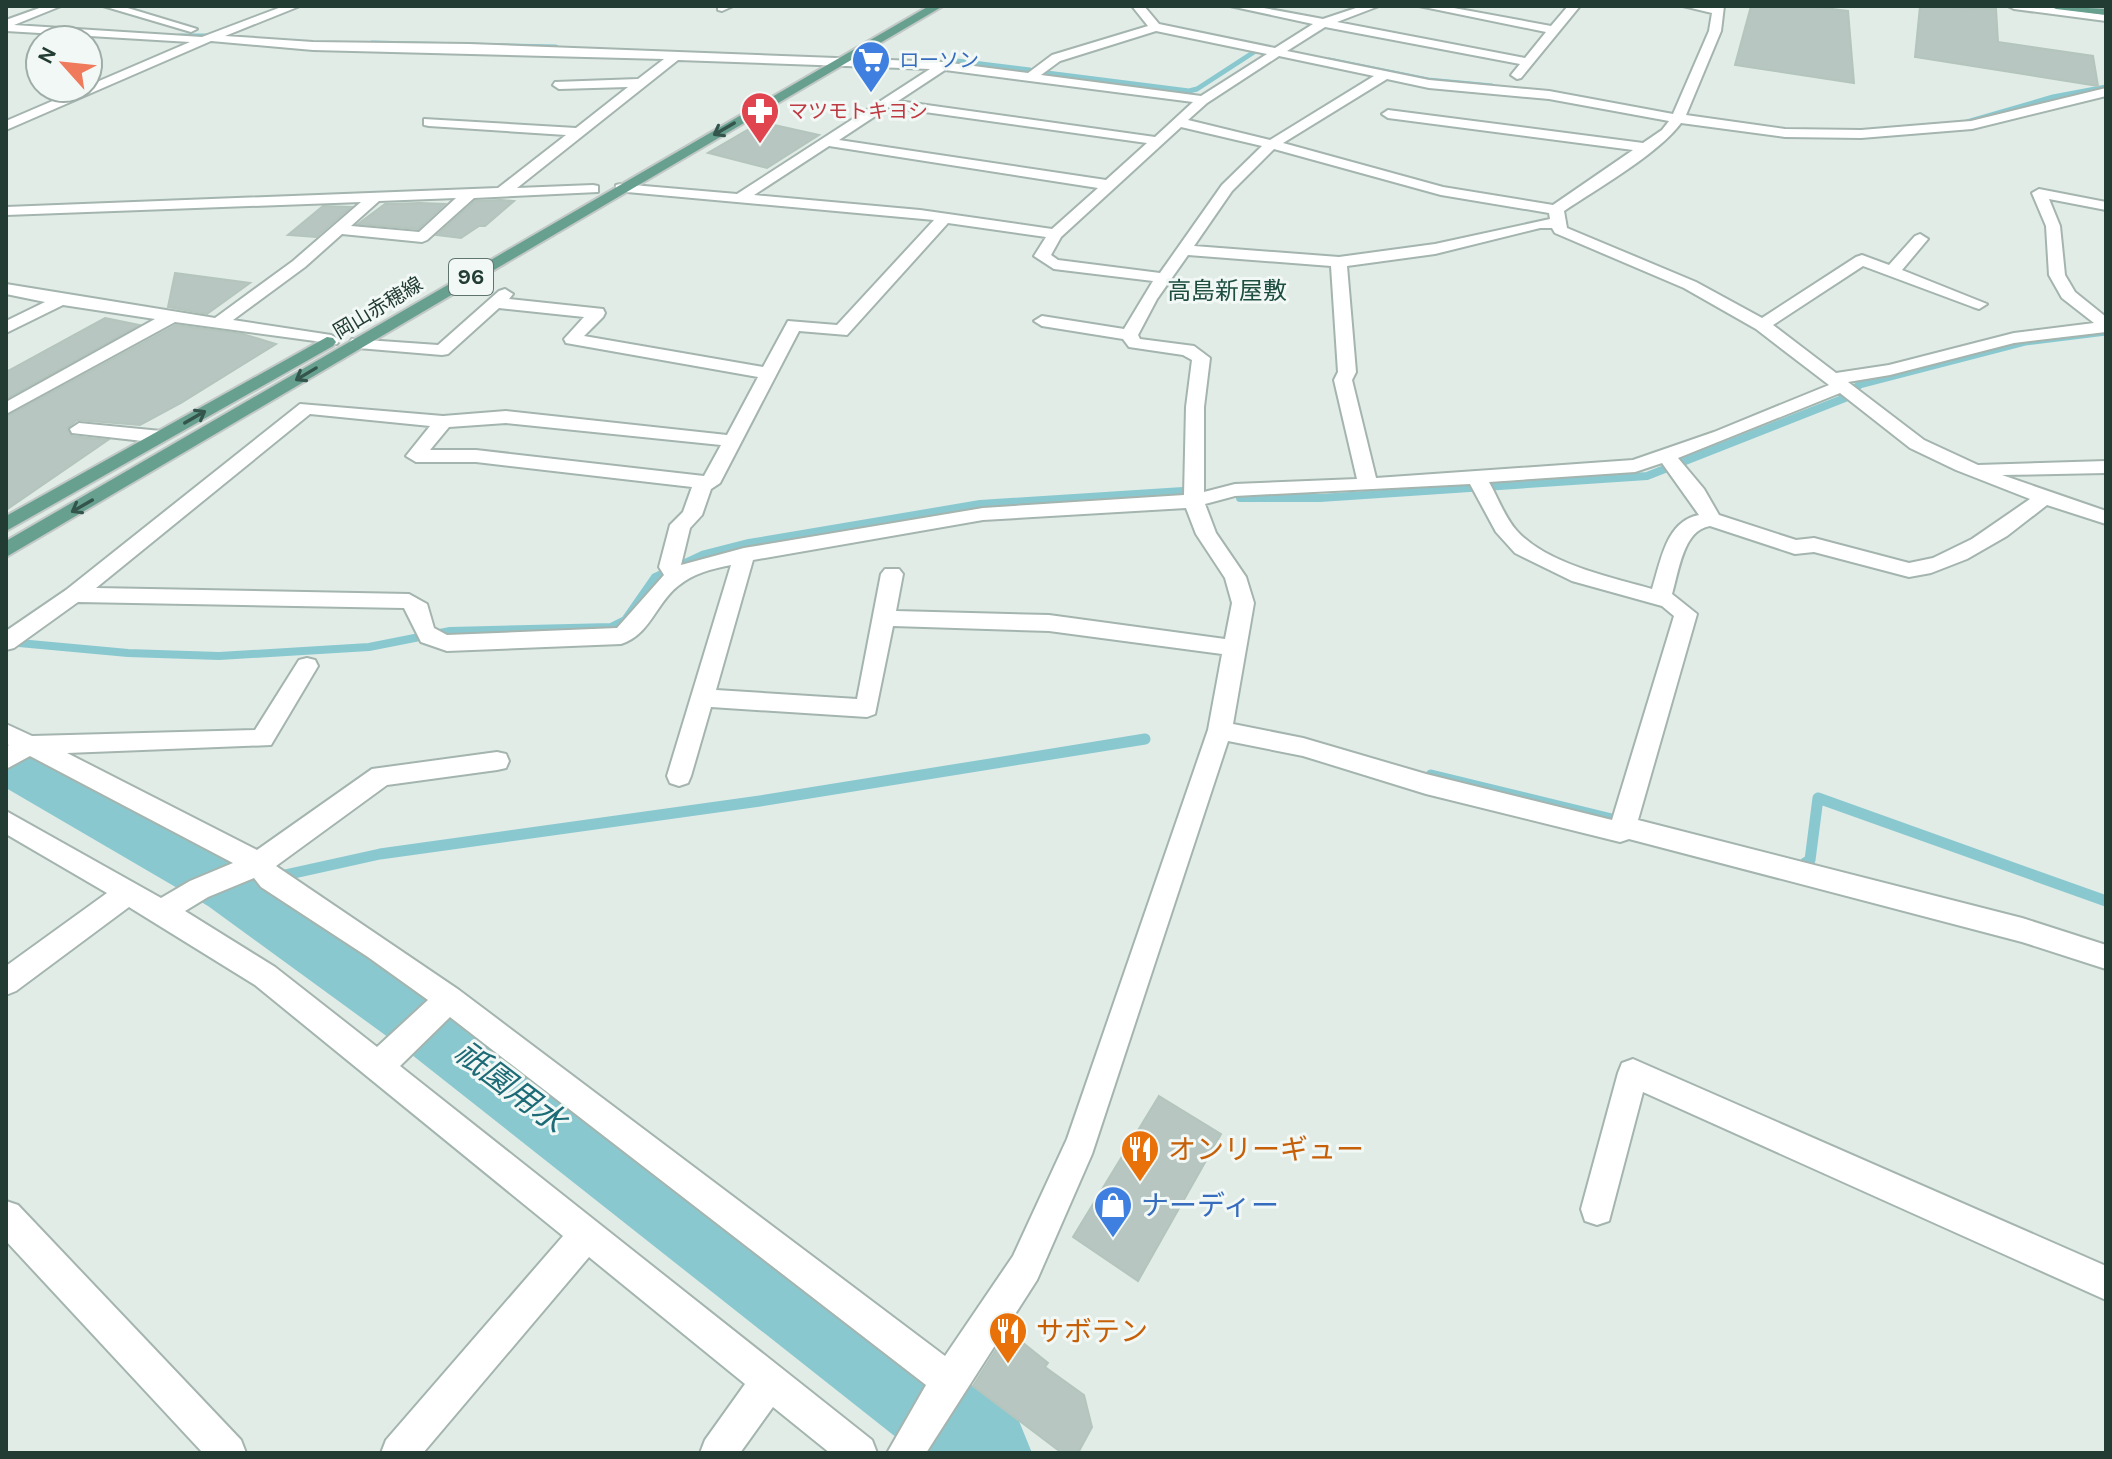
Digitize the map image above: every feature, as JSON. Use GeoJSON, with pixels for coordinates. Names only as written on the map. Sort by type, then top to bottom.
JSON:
{"type":"FeatureCollection","features":[{"type":"Feature","properties":{"kind":"main road","name":"岡山赤穂線"},"geometry":{"type":"LineString","coordinates":[[6,525],[913,6]]}},
{"type":"Feature","properties":{"kind":"main road","name":"岡山赤穂線"},"geometry":{"type":"LineString","coordinates":[[6,550],[937,6]]}},
{"type":"Feature","properties":{"kind":"main road"},"geometry":{"type":"LineString","coordinates":[[2056,6],[2106,12]]}},
{"type":"Feature","properties":{"kind":"main road"},"geometry":{"type":"LineString","coordinates":[[2095,6],[2106,12]]}},
{"type":"Feature","properties":{"kind":"street"},"geometry":{"type":"LineString","coordinates":[[6,25],[55,6]]}},
{"type":"Feature","properties":{"kind":"street"},"geometry":{"type":"LineString","coordinates":[[109,6],[212,37]]}},
{"type":"Feature","properties":{"kind":"street"},"geometry":{"type":"LineString","coordinates":[[6,126],[212,37],[294,6]]}},
{"type":"Feature","properties":{"kind":"street"},"geometry":{"type":"LineString","coordinates":[[1138,6],[1155,27]]}},
{"type":"Feature","properties":{"kind":"street"},"geometry":{"type":"LineString","coordinates":[[1236,6],[1527,62]]}},
{"type":"Feature","properties":{"kind":"street"},"geometry":{"type":"LineString","coordinates":[[1164,278],[1054,264],[1042,256],[1055,234],[1203,100],[1323,23],[1373,6]]}},
{"type":"Feature","properties":{"kind":"street"},"geometry":{"type":"LineString","coordinates":[[1425,6],[1554,30]]}},
{"type":"Feature","properties":{"kind":"street"},"geometry":{"type":"LineString","coordinates":[[1505,90],[1574,6]]}},
{"type":"Feature","properties":{"kind":"street"},"geometry":{"type":"LineString","coordinates":[[1185,250],[1339,262],[1435,249],[1540,224],[1557,217],[1667,133],[1678,118],[1715,31],[1718,8],[1689,6]]}},
{"type":"Feature","properties":{"kind":"street"},"geometry":{"type":"LineString","coordinates":[[2014,6],[2106,12]]}},
{"type":"Feature","properties":{"kind":"street"},"geometry":{"type":"LineString","coordinates":[[6,25],[313,46],[469,48],[943,66],[1203,100]]}},
{"type":"Feature","properties":{"kind":"street"},"geometry":{"type":"LineString","coordinates":[[1031,77],[1056,58],[1155,27],[1429,84],[1505,90],[1563,117],[1647,148]]}},
{"type":"Feature","properties":{"kind":"street"},"geometry":{"type":"LineString","coordinates":[[502,192],[674,57]]}},
{"type":"Feature","properties":{"kind":"street"},"geometry":{"type":"LineString","coordinates":[[742,197],[943,66]]}},
{"type":"Feature","properties":{"kind":"street"},"geometry":{"type":"LineString","coordinates":[[1129,335],[1164,278],[1227,188],[1271,145],[1385,75]]}},
{"type":"Feature","properties":{"kind":"street"},"geometry":{"type":"LineString","coordinates":[[559,85],[641,83]]}},
{"type":"Feature","properties":{"kind":"street"},"geometry":{"type":"LineString","coordinates":[[1388,114],[1678,118],[1765,131],[1861,134],[1972,125],[2106,92]]}},
{"type":"Feature","properties":{"kind":"street"},"geometry":{"type":"LineString","coordinates":[[888,103],[1158,141]]}},
{"type":"Feature","properties":{"kind":"street"},"geometry":{"type":"LineString","coordinates":[[429,122],[579,132]]}},
{"type":"Feature","properties":{"kind":"street"},"geometry":{"type":"LineString","coordinates":[[1178,122],[1441,191],[1557,217]]}},
{"type":"Feature","properties":{"kind":"street"},"geometry":{"type":"LineString","coordinates":[[826,142],[1109,185]]}},
{"type":"Feature","properties":{"kind":"street"},"geometry":{"type":"LineString","coordinates":[[621,188],[945,217],[1055,234]]}},
{"type":"Feature","properties":{"kind":"street"},"geometry":{"type":"LineString","coordinates":[[6,211],[593,189]]}},
{"type":"Feature","properties":{"kind":"street"},"geometry":{"type":"LineString","coordinates":[[339,229],[422,237],[471,193]]}},
{"type":"Feature","properties":{"kind":"street"},"geometry":{"type":"LineString","coordinates":[[2106,206],[2039,193],[2053,226],[2057,275],[2068,295],[2106,326]]}},
{"type":"Feature","properties":{"kind":"street"},"geometry":{"type":"LineString","coordinates":[[218,323],[299,264],[374,198]]}},
{"type":"Feature","properties":{"kind":"street"},"geometry":{"type":"LineString","coordinates":[[443,422],[416,456],[476,456],[710,483],[794,325],[841,331],[945,217]]}},
{"type":"Feature","properties":{"kind":"street"},"geometry":{"type":"LineString","coordinates":[[1557,217],[1560,230],[1690,285],[1762,325],[1917,444],[1972,471],[2106,518]]}},
{"type":"Feature","properties":{"kind":"street"},"geometry":{"type":"LineString","coordinates":[[1892,271],[1920,239]]}},
{"type":"Feature","properties":{"kind":"street"},"geometry":{"type":"LineString","coordinates":[[1762,325],[1862,260],[1979,304]]}},
{"type":"Feature","properties":{"kind":"street"},"geometry":{"type":"LineString","coordinates":[[1339,262],[1347,372],[1343,380],[1368,485]]}},
{"type":"Feature","properties":{"kind":"street"},"geometry":{"type":"LineString","coordinates":[[6,289],[169,318],[331,340]]}},
{"type":"Feature","properties":{"kind":"street"},"geometry":{"type":"LineString","coordinates":[[358,343],[442,350],[510,289]]}},
{"type":"Feature","properties":{"kind":"street"},"geometry":{"type":"LineString","coordinates":[[6,328],[61,300]]}},
{"type":"Feature","properties":{"kind":"street"},"geometry":{"type":"LineString","coordinates":[[495,303],[597,313],[572,339],[767,373]]}},
{"type":"Feature","properties":{"kind":"street"},"geometry":{"type":"LineString","coordinates":[[6,409],[169,318]]}},
{"type":"Feature","properties":{"kind":"street"},"geometry":{"type":"LineString","coordinates":[[911,1445],[947,1384],[1025,1268],[1081,1143],[1220,730],[1243,603],[1235,577],[1206,534],[1194,501],[1195,407],[1201,358],[1188,350],[1135,343],[1129,335],[1042,321]]}},
{"type":"Feature","properties":{"kind":"street"},"geometry":{"type":"LineString","coordinates":[[672,572],[744,555],[983,514],[1194,501],[1235,490],[1480,484],[1670,462],[1890,370],[2014,338],[2106,326]]}},
{"type":"Feature","properties":{"kind":"street"},"geometry":{"type":"LineString","coordinates":[[6,642],[74,595],[306,408],[443,422],[506,417],[733,441]]}},
{"type":"Feature","properties":{"kind":"street"},"geometry":{"type":"LineString","coordinates":[[79,429],[161,437]]}},
{"type":"Feature","properties":{"kind":"street"},"geometry":{"type":"LineString","coordinates":[[1670,462],[1706,504],[1711,519]]}},
{"type":"Feature","properties":{"kind":"street"},"geometry":{"type":"LineString","coordinates":[[1972,471],[2106,467]]}},
{"type":"Feature","properties":{"kind":"street"},"geometry":{"type":"LineString","coordinates":[[74,595],[409,601],[419,609],[426,635],[447,643],[621,636],[630,631],[672,572],[680,525],[692,515],[703,482]]}},
{"type":"Feature","properties":{"kind":"street"},"geometry":{"type":"LineString","coordinates":[[1220,730],[1303,747],[1426,784],[1620,832],[1686,614],[1670,601],[1580,576],[1522,548],[1506,532],[1480,484]]}},
{"type":"Feature","properties":{"kind":"street"},"geometry":{"type":"LineString","coordinates":[[1660,598],[1680,536],[1694,522],[1711,519],[1795,547],[1814,545],[1909,570],[1925,570],[1995,533],[2043,498]]}},
{"type":"Feature","properties":{"kind":"street"},"geometry":{"type":"LineString","coordinates":[[679,776],[744,555]]}},
{"type":"Feature","properties":{"kind":"street"},"geometry":{"type":"LineString","coordinates":[[702,698],[867,708],[892,574]]}},
{"type":"Feature","properties":{"kind":"street"},"geometry":{"type":"LineString","coordinates":[[884,618],[1049,623],[1236,648]]}},
{"type":"Feature","properties":{"kind":"street"},"geometry":{"type":"LineString","coordinates":[[17,746],[262,739],[307,666]]}},
{"type":"Feature","properties":{"kind":"street"},"geometry":{"type":"LineString","coordinates":[[17,746],[260,871],[378,948],[444,1004],[947,1384]]}},
{"type":"Feature","properties":{"kind":"street"},"geometry":{"type":"LineString","coordinates":[[162,911],[199,889],[260,871],[306,827],[381,776],[497,761]]}},
{"type":"Feature","properties":{"kind":"street"},"geometry":{"type":"LineString","coordinates":[[6,821],[162,911],[265,976],[859,1453]]}},
{"type":"Feature","properties":{"kind":"street"},"geometry":{"type":"LineString","coordinates":[[1623,827],[2022,930],[2106,957]]}},
{"type":"Feature","properties":{"kind":"street"},"geometry":{"type":"LineString","coordinates":[[6,982],[129,892]]}},
{"type":"Feature","properties":{"kind":"street"},"geometry":{"type":"LineString","coordinates":[[377,1067],[444,1004]]}},
{"type":"Feature","properties":{"kind":"street"},"geometry":{"type":"LineString","coordinates":[[1597,1209],[1633,1073],[2106,1283]]}},
{"type":"Feature","properties":{"kind":"street"},"geometry":{"type":"LineString","coordinates":[[6,1217],[228,1453]]}},
{"type":"Feature","properties":{"kind":"street"},"geometry":{"type":"LineString","coordinates":[[399,1453],[586,1235]]}},
{"type":"Feature","properties":{"kind":"street"},"geometry":{"type":"LineString","coordinates":[[718,1453],[769,1382]]}},
{"type":"Feature","properties":{"kind":"building"},"geometry":{"type":"Polygon","coordinates":[[[1751,6],[1808,6],[1848,11],[1854,83],[1735,65],[1751,6]]]}},
{"type":"Feature","properties":{"kind":"building"},"geometry":{"type":"Polygon","coordinates":[[[1920,6],[1996,9],[1998,42],[2093,56],[2098,86],[1915,57],[1920,6]]]}},
{"type":"Feature","properties":{"kind":"building"},"geometry":{"type":"Polygon","coordinates":[[[761,122],[819,135],[767,168],[708,153],[761,122]]]}},
{"type":"Feature","properties":{"kind":"building"},"geometry":{"type":"Polygon","coordinates":[[[475,201],[514,201],[485,226],[479,226],[461,238],[437,235],[475,201]]]}},
{"type":"Feature","properties":{"kind":"building"},"geometry":{"type":"Polygon","coordinates":[[[385,204],[445,204],[418,229],[358,224],[385,204]]]}},
{"type":"Feature","properties":{"kind":"building"},"geometry":{"type":"Polygon","coordinates":[[[323,206],[351,207],[316,237],[288,235],[323,206]]]}},
{"type":"Feature","properties":{"kind":"building"},"geometry":{"type":"Polygon","coordinates":[[[175,273],[250,283],[207,314],[168,307],[175,273]]]}},
{"type":"Feature","properties":{"kind":"building"},"geometry":{"type":"Polygon","coordinates":[[[105,318],[139,325],[6,399],[6,372],[105,318]]]}},
{"type":"Feature","properties":{"kind":"building"},"geometry":{"type":"Polygon","coordinates":[[[176,325],[243,334],[276,344],[140,425],[77,420],[67,428],[72,436],[108,440],[6,510],[6,417],[176,325]]]}},
{"type":"Feature","properties":{"kind":"building"},"geometry":{"type":"Polygon","coordinates":[[[1159,1096],[1221,1134],[1138,1281],[1073,1237],[1159,1096]]]}},
{"type":"Feature","properties":{"kind":"building"},"geometry":{"type":"Polygon","coordinates":[[[1008,1331],[1048,1363],[1045,1367],[1084,1395],[1092,1427],[1078,1453],[1062,1453],[973,1386],[1008,1331]]]}},
{"type":"Feature","properties":{"kind":"waterway"},"geometry":{"type":"LineString","coordinates":[[180,36],[207,36]]}},
{"type":"Feature","properties":{"kind":"waterway"},"geometry":{"type":"LineString","coordinates":[[372,43],[556,47]]}},
{"type":"Feature","properties":{"kind":"waterway"},"geometry":{"type":"LineString","coordinates":[[1047,73],[1189,91],[1197,89],[1254,52]]}},
{"type":"Feature","properties":{"kind":"waterway"},"geometry":{"type":"LineString","coordinates":[[1329,60],[1428,80],[1492,86]]}},
{"type":"Feature","properties":{"kind":"waterway"},"geometry":{"type":"LineString","coordinates":[[957,61],[1030,70]]}},
{"type":"Feature","properties":{"kind":"waterway"},"geometry":{"type":"LineString","coordinates":[[1967,122],[2053,97],[2106,87]]}},
{"type":"Feature","properties":{"kind":"waterway"},"geometry":{"type":"LineString","coordinates":[[1859,385],[2025,342],[2106,332]]}},
{"type":"Feature","properties":{"kind":"waterway"},"geometry":{"type":"LineString","coordinates":[[1240,498],[1320,498],[1647,476],[1845,398],[1861,383]]}},
{"type":"Feature","properties":{"kind":"waterway"},"geometry":{"type":"LineString","coordinates":[[19,643],[128,653],[219,656],[369,647],[450,631],[611,627],[625,620],[655,577],[702,555],[749,543],[980,504],[1183,491]]}},
{"type":"Feature","properties":{"kind":"waterway"},"geometry":{"type":"LineString","coordinates":[[231,887],[380,854],[760,801],[1145,739]]}},
{"type":"Feature","properties":{"kind":"waterway","name":"祇園用水"},"geometry":{"type":"LineString","coordinates":[[6,760],[231,887],[432,1028],[606,1157],[987,1453]]}},
{"type":"Feature","properties":{"kind":"waterway"},"geometry":{"type":"LineString","coordinates":[[1431,775],[1616,820]]}},
{"type":"Feature","properties":{"kind":"waterway"},"geometry":{"type":"LineString","coordinates":[[1805,863],[1810,860],[1818,798],[2106,901]]}},
{"type":"Feature","properties":{"kind":"place","name":"ローソン"},"geometry":{"type":"Point","coordinates":[871,94]}},
{"type":"Feature","properties":{"kind":"place","name":"マツモトキヨシ"},"geometry":{"type":"Point","coordinates":[760,145]}},
{"type":"Feature","properties":{"kind":"place","name":"オンリーギュー"},"geometry":{"type":"Point","coordinates":[1140,1183]}},
{"type":"Feature","properties":{"kind":"place","name":"ナーディー"},"geometry":{"type":"Point","coordinates":[1113,1239]}},
{"type":"Feature","properties":{"kind":"place","name":"サボテン"},"geometry":{"type":"Point","coordinates":[1008,1365]}},
{"type":"Feature","properties":{"kind":"district","name":"高島新屋敷"},"geometry":{"type":"Point","coordinates":[1227,291]}}]}
